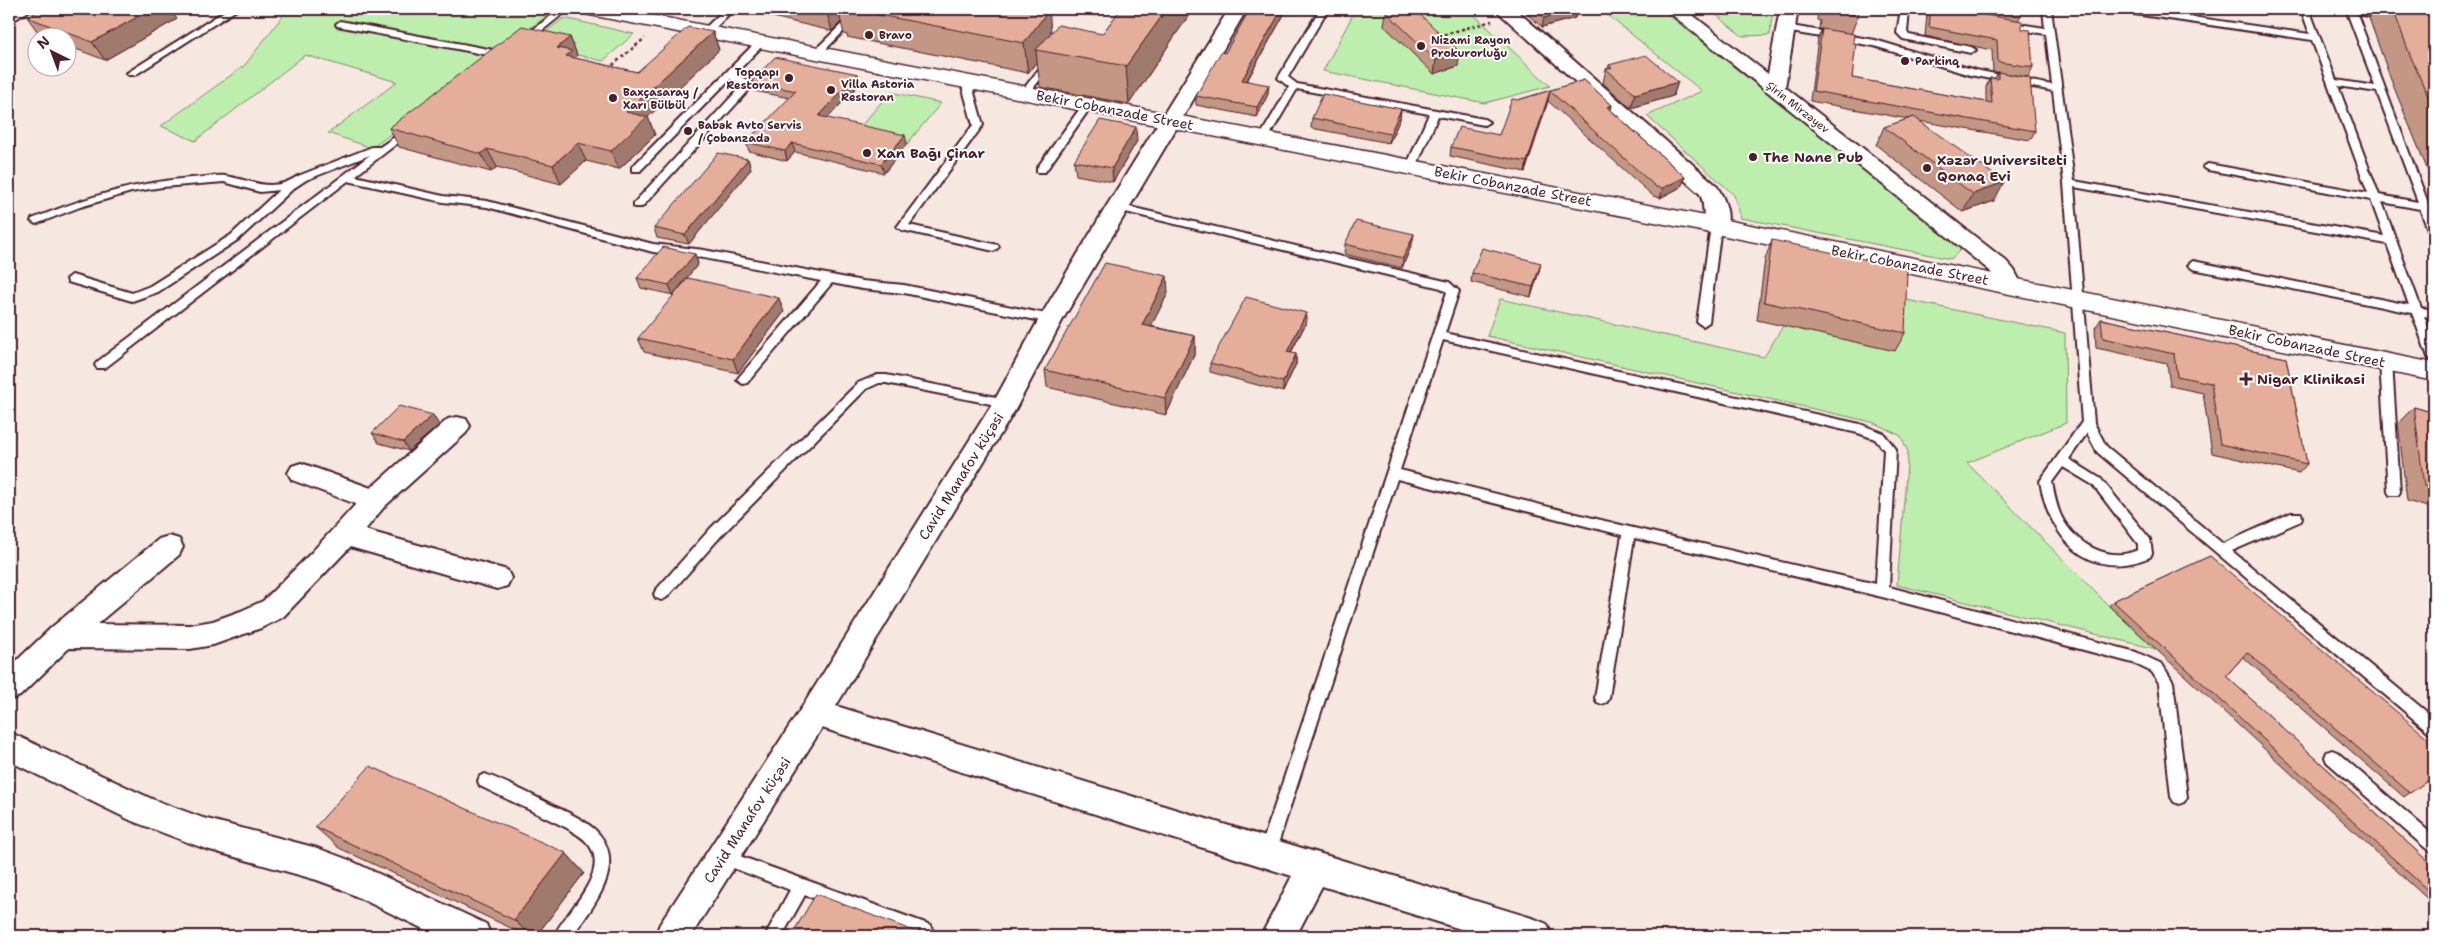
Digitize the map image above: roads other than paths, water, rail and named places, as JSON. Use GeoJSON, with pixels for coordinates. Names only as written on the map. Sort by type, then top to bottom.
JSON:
{"type":"FeatureCollection","features":[{"type":"Feature","properties":{"kind":"street","name":"Bekir Cobanzade Street"},"geometry":{"type":"LineString","coordinates":[[590,9],[966,82],[1169,119],[1716,226],[2434,372]]}},
{"type":"Feature","properties":{"kind":"street","name":"Cavid Manafov küçəsi"},"geometry":{"type":"LineString","coordinates":[[672,936],[815,713],[1006,403],[1051,319],[1169,119],[1238,9]]}},
{"type":"Feature","properties":{"kind":"street","name":"Şirin Mirzəyev"},"geometry":{"type":"LineString","coordinates":[[1674,9],[1998,266],[2006,275],[2010,285]]}},
{"type":"Feature","properties":{"kind":"street"},"geometry":{"type":"LineString","coordinates":[[1775,89],[1789,9]]}},
{"type":"Feature","properties":{"kind":"street"},"geometry":{"type":"LineString","coordinates":[[1508,12],[1708,190],[1714,200],[1716,226]]}},
{"type":"Feature","properties":{"kind":"street"},"geometry":{"type":"LineString","coordinates":[[62,636],[190,637],[213,633],[251,620],[273,609],[375,500],[457,426]]}},
{"type":"Feature","properties":{"kind":"street"},"geometry":{"type":"LineString","coordinates":[[301,473],[375,500]]}},
{"type":"Feature","properties":{"kind":"street"},"geometry":{"type":"LineString","coordinates":[[344,535],[497,578]]}},
{"type":"Feature","properties":{"kind":"street"},"geometry":{"type":"LineString","coordinates":[[9,687],[62,636],[168,547]]}},
{"type":"Feature","properties":{"kind":"street"},"geometry":{"type":"LineString","coordinates":[[815,713],[1535,936]]}},
{"type":"Feature","properties":{"kind":"street"},"geometry":{"type":"LineString","coordinates":[[9,746],[143,811],[203,833],[317,864],[349,876],[474,936]]}},
{"type":"Feature","properties":{"kind":"street"},"geometry":{"type":"LineString","coordinates":[[1278,936],[1315,868]]}},
{"type":"Feature","properties":{"kind":"lane"},"geometry":{"type":"LineString","coordinates":[[9,20],[28,9]]}},
{"type":"Feature","properties":{"kind":"lane"},"geometry":{"type":"LineString","coordinates":[[132,72],[234,9]]}},
{"type":"Feature","properties":{"kind":"lane"},"geometry":{"type":"LineString","coordinates":[[490,67],[565,9]]}},
{"type":"Feature","properties":{"kind":"lane"},"geometry":{"type":"LineString","coordinates":[[707,31],[730,9]]}},
{"type":"Feature","properties":{"kind":"lane"},"geometry":{"type":"LineString","coordinates":[[817,53],[862,9]]}},
{"type":"Feature","properties":{"kind":"lane"},"geometry":{"type":"LineString","coordinates":[[1324,9],[1283,78],[1294,86],[1484,122]]}},
{"type":"Feature","properties":{"kind":"lane"},"geometry":{"type":"LineString","coordinates":[[1905,9],[1902,33],[1906,37],[1971,50]]}},
{"type":"Feature","properties":{"kind":"lane"},"geometry":{"type":"LineString","coordinates":[[1913,9],[1952,16]]}},
{"type":"Feature","properties":{"kind":"lane"},"geometry":{"type":"LineString","coordinates":[[2047,9],[2069,183],[2088,424],[2101,449],[2434,727]]}},
{"type":"Feature","properties":{"kind":"lane"},"geometry":{"type":"LineString","coordinates":[[2120,9],[2316,38]]}},
{"type":"Feature","properties":{"kind":"lane"},"geometry":{"type":"LineString","coordinates":[[2305,9],[2434,357]]}},
{"type":"Feature","properties":{"kind":"lane"},"geometry":{"type":"LineString","coordinates":[[2348,9],[2397,18]]}},
{"type":"Feature","properties":{"kind":"lane"},"geometry":{"type":"LineString","coordinates":[[2348,9],[2381,90],[2434,232]]}},
{"type":"Feature","properties":{"kind":"lane"},"geometry":{"type":"LineString","coordinates":[[1991,22],[2050,32]]}},
{"type":"Feature","properties":{"kind":"lane"},"geometry":{"type":"LineString","coordinates":[[340,24],[513,50]]}},
{"type":"Feature","properties":{"kind":"lane"},"geometry":{"type":"LineString","coordinates":[[1785,28],[1875,43],[1973,73],[2057,89]]}},
{"type":"Feature","properties":{"kind":"lane"},"geometry":{"type":"LineString","coordinates":[[636,168],[761,42]]}},
{"type":"Feature","properties":{"kind":"lane"},"geometry":{"type":"LineString","coordinates":[[1025,93],[1056,54]]}},
{"type":"Feature","properties":{"kind":"lane"},"geometry":{"type":"LineString","coordinates":[[638,205],[746,88],[748,84],[745,81],[728,75]]}},
{"type":"Feature","properties":{"kind":"lane"},"geometry":{"type":"LineString","coordinates":[[966,82],[978,125],[902,227],[994,247]]}},
{"type":"Feature","properties":{"kind":"lane"},"geometry":{"type":"LineString","coordinates":[[2332,82],[2381,90]]}},
{"type":"Feature","properties":{"kind":"lane"},"geometry":{"type":"LineString","coordinates":[[1264,138],[1294,86]]}},
{"type":"Feature","properties":{"kind":"lane"},"geometry":{"type":"LineString","coordinates":[[1041,170],[1087,104]]}},
{"type":"Feature","properties":{"kind":"lane"},"geometry":{"type":"LineString","coordinates":[[1411,166],[1434,113]]}},
{"type":"Feature","properties":{"kind":"lane"},"geometry":{"type":"LineString","coordinates":[[101,366],[416,124]]}},
{"type":"Feature","properties":{"kind":"lane"},"geometry":{"type":"LineString","coordinates":[[72,279],[132,297],[154,289],[235,237],[290,186],[302,178],[394,141]]}},
{"type":"Feature","properties":{"kind":"lane"},"geometry":{"type":"LineString","coordinates":[[2208,168],[2425,206]]}},
{"type":"Feature","properties":{"kind":"lane"},"geometry":{"type":"LineString","coordinates":[[347,178],[443,199],[487,204],[653,248],[704,254],[862,285],[904,289],[1051,319]]}},
{"type":"Feature","properties":{"kind":"lane"},"geometry":{"type":"LineString","coordinates":[[36,221],[76,205],[130,189],[162,184],[224,179],[260,189],[290,186]]}},
{"type":"Feature","properties":{"kind":"lane"},"geometry":{"type":"LineString","coordinates":[[2069,183],[2390,240]]}},
{"type":"Feature","properties":{"kind":"lane"},"geometry":{"type":"LineString","coordinates":[[1117,207],[1445,285],[1453,291],[1267,853]]}},
{"type":"Feature","properties":{"kind":"lane"},"geometry":{"type":"LineString","coordinates":[[1704,322],[1716,226]]}},
{"type":"Feature","properties":{"kind":"lane"},"geometry":{"type":"LineString","coordinates":[[2193,265],[2434,314]]}},
{"type":"Feature","properties":{"kind":"lane"},"geometry":{"type":"LineString","coordinates":[[743,380],[829,279]]}},
{"type":"Feature","properties":{"kind":"lane"},"geometry":{"type":"LineString","coordinates":[[1438,335],[1860,429],[1879,436],[1890,450],[1882,591]]}},
{"type":"Feature","properties":{"kind":"lane"},"geometry":{"type":"LineString","coordinates":[[2386,362],[2394,492]]}},
{"type":"Feature","properties":{"kind":"lane"},"geometry":{"type":"LineString","coordinates":[[661,594],[756,491],[869,381],[886,380],[1006,403]]}},
{"type":"Feature","properties":{"kind":"lane"},"geometry":{"type":"LineString","coordinates":[[2061,460],[2097,482],[2145,543],[2145,553],[2133,560],[2110,560],[2091,556],[2073,540],[2056,518],[2046,481],[2061,460],[2088,424]]}},
{"type":"Feature","properties":{"kind":"lane"},"geometry":{"type":"LineString","coordinates":[[1392,473],[1629,532],[1882,591],[2136,658],[2157,668],[2166,682],[2179,797]]}},
{"type":"Feature","properties":{"kind":"lane"},"geometry":{"type":"LineString","coordinates":[[2222,550],[2296,517]]}},
{"type":"Feature","properties":{"kind":"lane"},"geometry":{"type":"LineString","coordinates":[[1602,698],[1629,532]]}},
{"type":"Feature","properties":{"kind":"lane"},"geometry":{"type":"LineString","coordinates":[[2332,757],[2434,846]]}},
{"type":"Feature","properties":{"kind":"lane"},"geometry":{"type":"LineString","coordinates":[[485,781],[567,820],[593,838],[601,852],[601,868],[592,892],[562,936]]}},
{"type":"Feature","properties":{"kind":"lane"},"geometry":{"type":"LineString","coordinates":[[723,857],[925,930]]}},
{"type":"Feature","properties":{"kind":"lane"},"geometry":{"type":"LineString","coordinates":[[773,936],[801,886]]}},
{"type":"Feature","properties":{"kind":"place","name":"Bravo"},"geometry":{"type":"Point","coordinates":[869,35]}},
{"type":"Feature","properties":{"kind":"place","name":"Nizami Rayon Prokurorluğu"},"geometry":{"type":"Point","coordinates":[1421,46]}},
{"type":"Feature","properties":{"kind":"place","name":"Parkinq"},"geometry":{"type":"Point","coordinates":[1905,61]}},
{"type":"Feature","properties":{"kind":"place","name":"Topqapı Restoran"},"geometry":{"type":"Point","coordinates":[789,78]}},
{"type":"Feature","properties":{"kind":"place","name":"Villa Astoria Restoran"},"geometry":{"type":"Point","coordinates":[831,90]}},
{"type":"Feature","properties":{"kind":"place","name":"Baxçasaray / Xarı Bülbül"},"geometry":{"type":"Point","coordinates":[613,98]}},
{"type":"Feature","properties":{"kind":"place","name":"Babək Avto Servis / Çobanzadə"},"geometry":{"type":"Point","coordinates":[688,131]}},
{"type":"Feature","properties":{"kind":"place","name":"Xan Bağı Çinar"},"geometry":{"type":"Point","coordinates":[867,153]}},
{"type":"Feature","properties":{"kind":"place","name":"The Nane Pub"},"geometry":{"type":"Point","coordinates":[1753,157]}},
{"type":"Feature","properties":{"kind":"place","name":"Xəzər Universiteti Qonaq Evi"},"geometry":{"type":"Point","coordinates":[1927,168]}},
{"type":"Feature","properties":{"kind":"place","name":"Nigar Klinikasi"},"geometry":{"type":"Point","coordinates":[2246,379]}}]}
